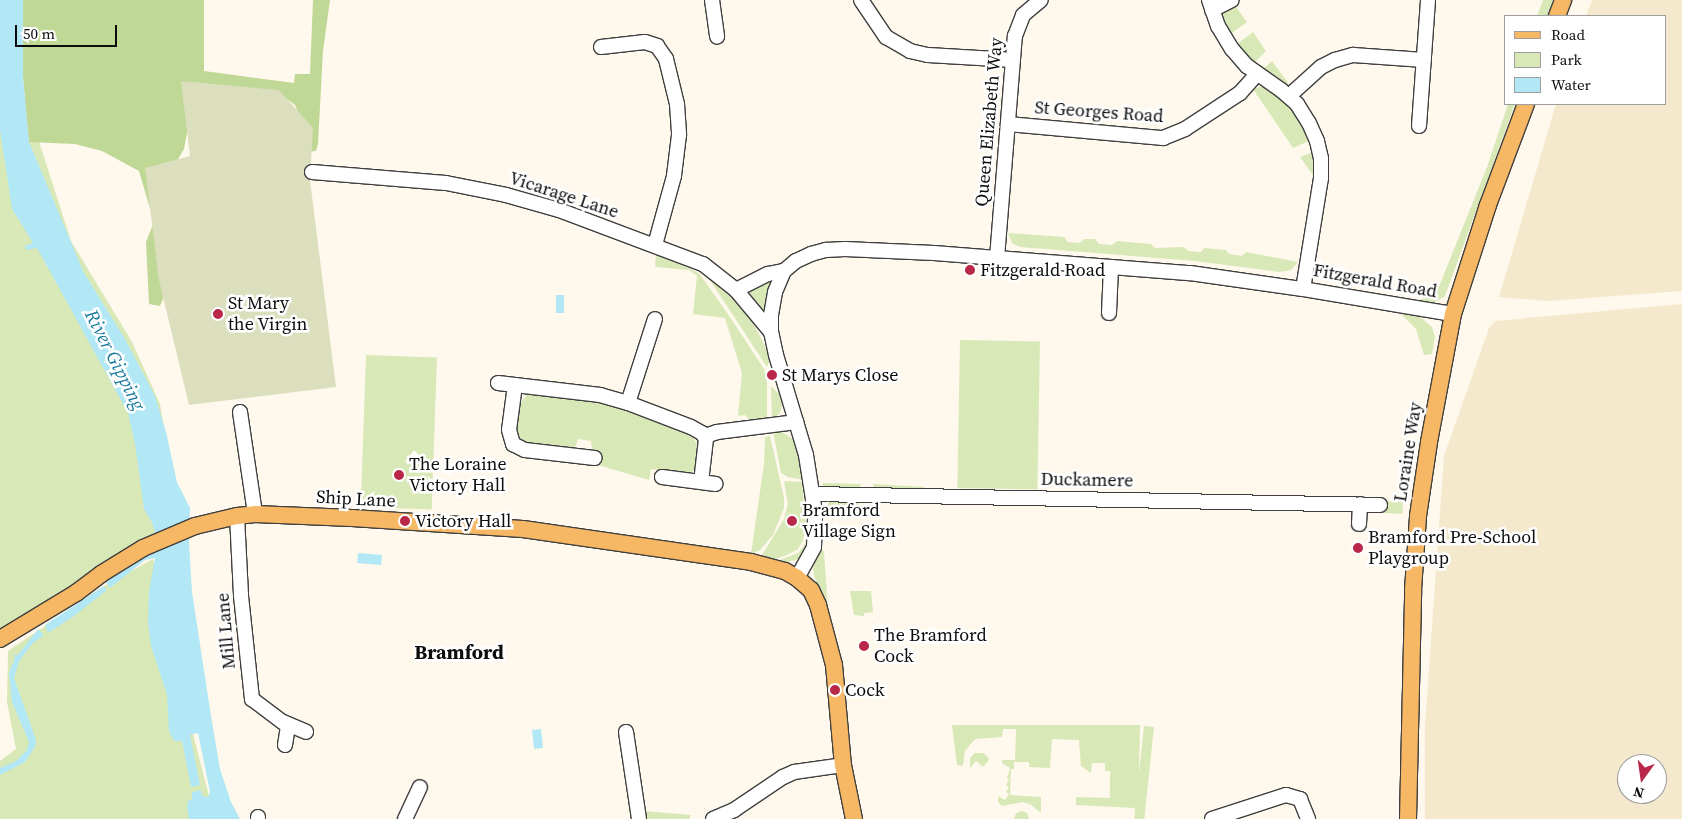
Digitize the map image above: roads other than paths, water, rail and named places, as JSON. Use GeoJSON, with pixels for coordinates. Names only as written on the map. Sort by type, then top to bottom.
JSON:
{"type":"FeatureCollection","features":[{"type":"Feature","properties":{"kind":"main road"},"geometry":{"type":"LineString","coordinates":[[1557,15],[1563,0]]}},
{"type":"Feature","properties":{"kind":"main road","name":"Loraine Way"},"geometry":{"type":"LineString","coordinates":[[1408,819],[1412,637],[1418,516],[1435,408],[1453,314],[1488,205],[1526,105]]}},
{"type":"Feature","properties":{"kind":"main road","name":"Ship Lane"},"geometry":{"type":"LineString","coordinates":[[0,639],[76,593],[100,574],[143,548],[195,526],[237,516],[255,514],[523,529],[751,562],[785,571],[797,578]]}},
{"type":"Feature","properties":{"kind":"main road"},"geometry":{"type":"LineString","coordinates":[[797,578],[806,584],[814,596],[829,640],[837,685],[843,765],[854,819]]}},
{"type":"Feature","properties":{"kind":"street"},"geometry":{"type":"LineString","coordinates":[[712,0],[717,37]]}},
{"type":"Feature","properties":{"kind":"street"},"geometry":{"type":"LineString","coordinates":[[861,0],[886,37],[910,51],[928,56],[1012,60]]}},
{"type":"Feature","properties":{"kind":"street","name":"Queen Elizabeth Way"},"geometry":{"type":"LineString","coordinates":[[996,258],[1012,60],[1018,22],[1027,10],[1041,0]]}},
{"type":"Feature","properties":{"kind":"street"},"geometry":{"type":"LineString","coordinates":[[1232,0],[1211,5],[1232,49],[1257,74],[1289,96],[1304,114],[1314,132],[1321,158],[1320,190],[1303,289]]}},
{"type":"Feature","properties":{"kind":"street"},"geometry":{"type":"LineString","coordinates":[[1419,126],[1428,0]]}},
{"type":"Feature","properties":{"kind":"street"},"geometry":{"type":"LineString","coordinates":[[601,47],[645,42],[657,46],[666,59],[677,104],[679,135],[674,176],[655,245]]}},
{"type":"Feature","properties":{"kind":"street"},"geometry":{"type":"LineString","coordinates":[[1289,96],[1320,67],[1353,55],[1424,60]]}},
{"type":"Feature","properties":{"kind":"street","name":"St Georges Road"},"geometry":{"type":"LineString","coordinates":[[1008,124],[1163,138],[1185,129],[1240,93],[1257,74]]}},
{"type":"Feature","properties":{"kind":"street","name":"Vicarage Lane"},"geometry":{"type":"LineString","coordinates":[[312,172],[421,180],[506,194],[559,210],[703,264],[736,290],[771,332]]}},
{"type":"Feature","properties":{"kind":"street","name":"Fitzgerald Road"},"geometry":{"type":"LineString","coordinates":[[736,290],[768,274],[784,271],[802,258],[834,249],[996,258],[1190,273],[1303,289],[1453,314]]}},
{"type":"Feature","properties":{"kind":"street"},"geometry":{"type":"LineString","coordinates":[[1109,313],[1111,267]]}},
{"type":"Feature","properties":{"kind":"street"},"geometry":{"type":"LineString","coordinates":[[784,271],[774,297],[771,332],[806,455],[813,494],[815,542],[811,556],[797,578]]}},
{"type":"Feature","properties":{"kind":"street"},"geometry":{"type":"LineString","coordinates":[[628,402],[655,319]]}},
{"type":"Feature","properties":{"kind":"street"},"geometry":{"type":"LineString","coordinates":[[498,383],[583,392],[628,402],[691,427],[705,436]]}},
{"type":"Feature","properties":{"kind":"street"},"geometry":{"type":"LineString","coordinates":[[515,385],[509,430],[513,444],[525,450],[595,458]]}},
{"type":"Feature","properties":{"kind":"street"},"geometry":{"type":"LineString","coordinates":[[240,412],[255,514]]}},
{"type":"Feature","properties":{"kind":"street"},"geometry":{"type":"LineString","coordinates":[[705,436],[717,432],[796,422]]}},
{"type":"Feature","properties":{"kind":"street"},"geometry":{"type":"LineString","coordinates":[[701,482],[705,436]]}},
{"type":"Feature","properties":{"kind":"street"},"geometry":{"type":"LineString","coordinates":[[662,477],[716,484]]}},
{"type":"Feature","properties":{"kind":"street","name":"Duckamere"},"geometry":{"type":"LineString","coordinates":[[813,494],[1380,505]]}},
{"type":"Feature","properties":{"kind":"street"},"geometry":{"type":"LineString","coordinates":[[1360,504],[1360,524]]}},
{"type":"Feature","properties":{"kind":"street","name":"Mill Lane"},"geometry":{"type":"LineString","coordinates":[[237,516],[241,596],[252,699],[288,725],[306,732]]}},
{"type":"Feature","properties":{"kind":"street"},"geometry":{"type":"LineString","coordinates":[[285,744],[288,725]]}},
{"type":"Feature","properties":{"kind":"street"},"geometry":{"type":"LineString","coordinates":[[626,732],[639,819]]}},
{"type":"Feature","properties":{"kind":"street"},"geometry":{"type":"LineString","coordinates":[[712,819],[734,810],[782,777],[807,769],[843,765]]}},
{"type":"Feature","properties":{"kind":"street"},"geometry":{"type":"LineString","coordinates":[[405,819],[420,787]]}},
{"type":"Feature","properties":{"kind":"street"},"geometry":{"type":"LineString","coordinates":[[1212,819],[1286,794],[1300,799],[1308,819]]}},
{"type":"Feature","properties":{"kind":"water","name":"River Gipping"},"geometry":{"type":"Polygon","coordinates":[[[0,0],[23,0],[23,77],[29,142],[84,273],[125,339],[155,396],[166,432],[177,482],[190,508],[189,542],[192,592],[211,716],[220,769],[231,802],[240,819],[189,819],[187,806],[188,801],[192,799],[192,792],[201,790],[202,796],[208,797],[210,792],[198,733],[190,735],[200,785],[191,787],[182,741],[174,741],[169,731],[167,695],[151,646],[148,623],[149,591],[155,558],[145,560],[110,588],[106,582],[158,542],[152,522],[144,509],[135,444],[128,413],[37,248],[26,250],[25,246],[33,243],[12,209],[0,130],[0,0]]]}},
{"type":"Feature","properties":{"kind":"water"},"geometry":{"type":"Polygon","coordinates":[[[556,295],[564,295],[564,313],[556,313],[556,295]]]}},
{"type":"Feature","properties":{"kind":"water"},"geometry":{"type":"Polygon","coordinates":[[[358,553],[382,555],[381,565],[357,563],[358,553]]]}},
{"type":"Feature","properties":{"kind":"water"},"geometry":{"type":"Polygon","coordinates":[[[104,586],[107,590],[74,616],[48,633],[45,625],[104,586]]]}},
{"type":"Feature","properties":{"kind":"water"},"geometry":{"type":"Polygon","coordinates":[[[38,629],[44,635],[33,643],[19,661],[14,678],[36,740],[35,747],[25,762],[0,775],[0,768],[16,761],[27,750],[29,742],[12,702],[9,673],[15,658],[14,655],[18,655],[38,629]]]}},
{"type":"Feature","properties":{"kind":"water"},"geometry":{"type":"Polygon","coordinates":[[[541,729],[543,748],[534,749],[532,730],[541,729]]]}},
{"type":"Feature","properties":{"kind":"place","name":"Fitzgerald Road"},"geometry":{"type":"Point","coordinates":[970,270]}},
{"type":"Feature","properties":{"kind":"place","name":"St Mary the Virgin"},"geometry":{"type":"Point","coordinates":[218,314]}},
{"type":"Feature","properties":{"kind":"place","name":"St Marys Close"},"geometry":{"type":"Point","coordinates":[772,375]}},
{"type":"Feature","properties":{"kind":"place","name":"The Loraine Victory Hall"},"geometry":{"type":"Point","coordinates":[399,475]}},
{"type":"Feature","properties":{"kind":"place","name":"Victory Hall"},"geometry":{"type":"Point","coordinates":[405,521]}},
{"type":"Feature","properties":{"kind":"place","name":"Bramford Village Sign"},"geometry":{"type":"Point","coordinates":[792,521]}},
{"type":"Feature","properties":{"kind":"place","name":"Bramford Pre-School Playgroup"},"geometry":{"type":"Point","coordinates":[1358,548]}},
{"type":"Feature","properties":{"kind":"place","name":"The Bramford Cock"},"geometry":{"type":"Point","coordinates":[864,646]}},
{"type":"Feature","properties":{"kind":"place","name":"Cock"},"geometry":{"type":"Point","coordinates":[835,690]}},
{"type":"Feature","properties":{"kind":"district","name":"Bramford"},"geometry":{"type":"Point","coordinates":[459,652]}}]}
